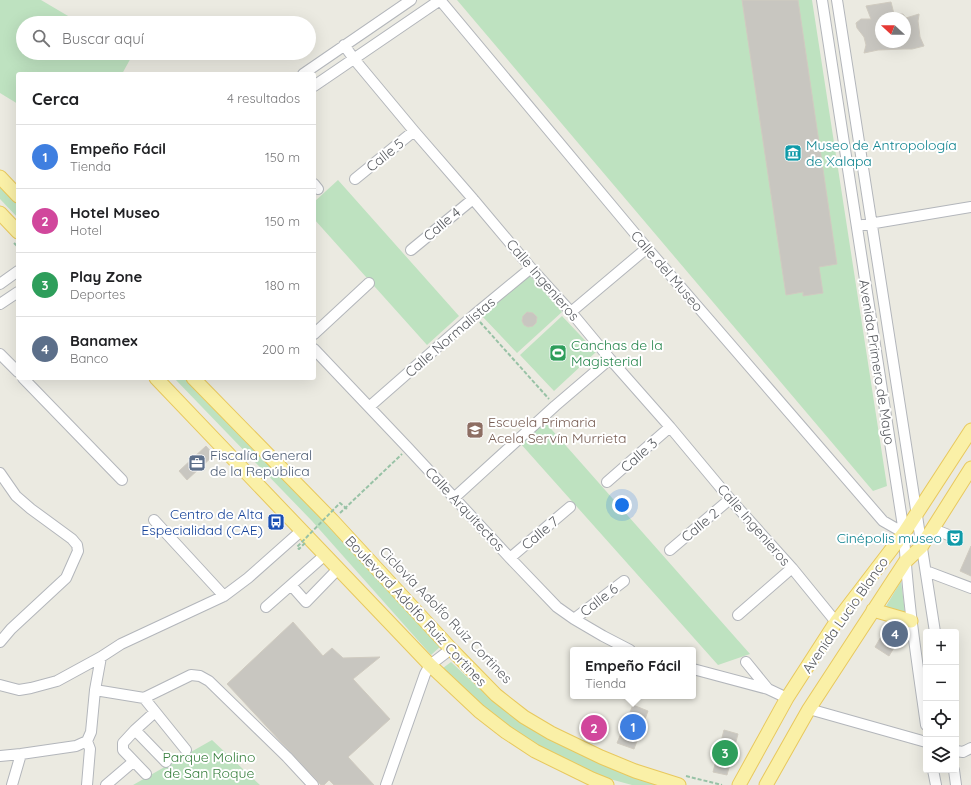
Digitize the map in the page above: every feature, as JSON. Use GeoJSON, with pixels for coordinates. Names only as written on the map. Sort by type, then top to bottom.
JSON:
{"type":"FeatureCollection","features":[{"type":"Feature","properties":{"kind":"main road"},"geometry":{"type":"LineString","coordinates":[[0,177],[16,194]]}},
{"type":"Feature","properties":{"kind":"main road"},"geometry":{"type":"LineString","coordinates":[[0,213],[16,230]]}},
{"type":"Feature","properties":{"kind":"main road","name":"Boulevard Adolfo Ruiz Cortines"},"geometry":{"type":"LineString","coordinates":[[158,380],[430,665],[479,711],[506,732],[535,750],[607,785]]}},
{"type":"Feature","properties":{"kind":"main road","name":"Boulevard Adolfo Ruiz Cortines"},"geometry":{"type":"LineString","coordinates":[[195,380],[332,520],[451,649],[496,695],[524,717],[537,725],[601,757],[635,771],[682,780]]}},
{"type":"Feature","properties":{"kind":"main road","name":"Avenida Lucio Blanco"},"geometry":{"type":"LineString","coordinates":[[739,785],[787,698],[836,622],[904,533],[971,430]]}},
{"type":"Feature","properties":{"kind":"main road","name":"Avenida Lucio Blanco"},"geometry":{"type":"LineString","coordinates":[[766,785],[809,709],[873,610],[905,562],[921,546],[933,529],[971,468]]}},
{"type":"Feature","properties":{"kind":"main road"},"geometry":{"type":"LineString","coordinates":[[873,610],[911,620]]}},
{"type":"Feature","properties":{"kind":"street"},"geometry":{"type":"LineString","coordinates":[[306,72],[411,0]]}},
{"type":"Feature","properties":{"kind":"street"},"geometry":{"type":"LineString","coordinates":[[316,85],[440,0]]}},
{"type":"Feature","properties":{"kind":"street","name":"Calle del Museo"},"geometry":{"type":"LineString","coordinates":[[440,0],[647,248],[884,521],[904,533]]}},
{"type":"Feature","properties":{"kind":"street","name":"Avenida Primero de Mayo"},"geometry":{"type":"LineString","coordinates":[[822,0],[904,533],[905,562],[911,620],[923,704]]}},
{"type":"Feature","properties":{"kind":"street","name":"Avenida Primero de Mayo"},"geometry":{"type":"LineString","coordinates":[[837,0],[935,629]]}},
{"type":"Feature","properties":{"kind":"street","name":"Calle Ingenieros"},"geometry":{"type":"LineString","coordinates":[[344,46],[414,131],[531,268],[571,312],[730,499],[792,568],[836,622]]}},
{"type":"Feature","properties":{"kind":"street","name":"Calle 5"},"geometry":{"type":"LineString","coordinates":[[355,179],[414,131]]}},
{"type":"Feature","properties":{"kind":"street","name":"Calle 4"},"geometry":{"type":"LineString","coordinates":[[411,250],[473,199]]}},
{"type":"Feature","properties":{"kind":"street"},"geometry":{"type":"LineString","coordinates":[[857,226],[971,207]]}},
{"type":"Feature","properties":{"kind":"street"},"geometry":{"type":"LineString","coordinates":[[571,312],[647,248]]}},
{"type":"Feature","properties":{"kind":"street","name":"Calle Normalistas"},"geometry":{"type":"LineString","coordinates":[[369,407],[474,315],[531,268]]}},
{"type":"Feature","properties":{"kind":"street"},"geometry":{"type":"LineString","coordinates":[[0,284],[16,272]]}},
{"type":"Feature","properties":{"kind":"street"},"geometry":{"type":"LineString","coordinates":[[316,332],[369,283]]}},
{"type":"Feature","properties":{"kind":"street"},"geometry":{"type":"LineString","coordinates":[[0,304],[16,293]]}},
{"type":"Feature","properties":{"kind":"street","name":"Calle Arquitectos"},"geometry":{"type":"LineString","coordinates":[[316,351],[557,607],[574,620],[624,647]]}},
{"type":"Feature","properties":{"kind":"street"},"geometry":{"type":"LineString","coordinates":[[0,354],[16,370]]}},
{"type":"Feature","properties":{"kind":"street"},"geometry":{"type":"LineString","coordinates":[[454,498],[555,406],[610,359]]}},
{"type":"Feature","properties":{"kind":"street"},"geometry":{"type":"LineString","coordinates":[[25,380],[122,480]]}},
{"type":"Feature","properties":{"kind":"street","name":"Calle 3"},"geometry":{"type":"LineString","coordinates":[[607,482],[670,427]]}},
{"type":"Feature","properties":{"kind":"street"},"geometry":{"type":"LineString","coordinates":[[0,473],[16,496],[72,539],[77,545],[78,551],[66,578],[11,629],[0,642]]}},
{"type":"Feature","properties":{"kind":"street","name":"Calle 2"},"geometry":{"type":"LineString","coordinates":[[670,550],[730,499]]}},
{"type":"Feature","properties":{"kind":"street","name":"Calle 7"},"geometry":{"type":"LineString","coordinates":[[510,558],[570,507]]}},
{"type":"Feature","properties":{"kind":"street"},"geometry":{"type":"LineString","coordinates":[[154,520],[224,596]]}},
{"type":"Feature","properties":{"kind":"street"},"geometry":{"type":"LineString","coordinates":[[933,529],[951,536]]}},
{"type":"Feature","properties":{"kind":"street"},"geometry":{"type":"LineString","coordinates":[[0,685],[19,690],[57,681],[101,657],[121,644],[224,596],[248,578],[301,531]]}},
{"type":"Feature","properties":{"kind":"street"},"geometry":{"type":"LineString","coordinates":[[266,607],[324,555]]}},
{"type":"Feature","properties":{"kind":"street"},"geometry":{"type":"LineString","coordinates":[[738,615],[792,568]]}},
{"type":"Feature","properties":{"kind":"street"},"geometry":{"type":"LineString","coordinates":[[291,585],[306,602],[338,570]]}},
{"type":"Feature","properties":{"kind":"street"},"geometry":{"type":"LineString","coordinates":[[926,571],[971,588]]}},
{"type":"Feature","properties":{"kind":"street","name":"Calle 6"},"geometry":{"type":"LineString","coordinates":[[574,620],[624,581]]}},
{"type":"Feature","properties":{"kind":"street"},"geometry":{"type":"LineString","coordinates":[[386,785],[420,688],[430,665],[451,649]]}},
{"type":"Feature","properties":{"kind":"street"},"geometry":{"type":"LineString","coordinates":[[81,785],[92,732],[95,690],[101,657]]}},
{"type":"Feature","properties":{"kind":"street"},"geometry":{"type":"LineString","coordinates":[[746,662],[768,689]]}},
{"type":"Feature","properties":{"kind":"street"},"geometry":{"type":"LineString","coordinates":[[696,670],[768,689],[787,698]]}},
{"type":"Feature","properties":{"kind":"street"},"geometry":{"type":"LineString","coordinates":[[95,690],[144,698],[191,675],[200,676],[209,681],[287,757],[313,785]]}},
{"type":"Feature","properties":{"kind":"street"},"geometry":{"type":"LineString","coordinates":[[0,678],[31,688]]}},
{"type":"Feature","properties":{"kind":"street"},"geometry":{"type":"LineString","coordinates":[[144,698],[186,750]]}},
{"type":"Feature","properties":{"kind":"street"},"geometry":{"type":"LineString","coordinates":[[809,709],[923,741]]}},
{"type":"Feature","properties":{"kind":"street"},"geometry":{"type":"LineString","coordinates":[[146,774],[123,750],[123,743],[155,712]]}},
{"type":"Feature","properties":{"kind":"street"},"geometry":{"type":"LineString","coordinates":[[135,730],[166,762]]}},
{"type":"Feature","properties":{"kind":"street"},"geometry":{"type":"LineString","coordinates":[[0,756],[89,745]]}},
{"type":"Feature","properties":{"kind":"street"},"geometry":{"type":"LineString","coordinates":[[87,785],[89,745]]}},
{"type":"Feature","properties":{"kind":"street"},"geometry":{"type":"LineString","coordinates":[[959,752],[962,752],[971,748]]}},
{"type":"Feature","properties":{"kind":"street"},"geometry":{"type":"LineString","coordinates":[[12,785],[21,754]]}},
{"type":"Feature","properties":{"kind":"street"},"geometry":{"type":"LineString","coordinates":[[106,785],[133,762]]}},
{"type":"Feature","properties":{"kind":"street"},"geometry":{"type":"LineString","coordinates":[[934,773],[936,785]]}},
{"type":"Feature","properties":{"kind":"street"},"geometry":{"type":"LineString","coordinates":[[954,773],[956,785]]}},
{"type":"Feature","properties":{"kind":"path"},"geometry":{"type":"LineString","coordinates":[[474,315],[555,406]]}},
{"type":"Feature","properties":{"kind":"path"},"geometry":{"type":"LineString","coordinates":[[332,509],[338,515],[408,448]]}},
{"type":"Feature","properties":{"kind":"path"},"geometry":{"type":"LineString","coordinates":[[305,543],[299,549],[297,547],[340,503],[347,509],[348,506]]}},
{"type":"Feature","properties":{"kind":"path"},"geometry":{"type":"LineString","coordinates":[[682,780],[722,785]]}},
{"type":"Feature","properties":{"kind":"green space"},"geometry":{"type":"Polygon","coordinates":[[[0,0],[41,0],[68,16],[16,16],[16,60],[130,60],[123,72],[16,72],[16,103],[0,93],[0,0]]]}},
{"type":"Feature","properties":{"kind":"green space"},"geometry":{"type":"Polygon","coordinates":[[[457,0],[812,0],[887,486],[873,491],[457,0]]]}},
{"type":"Feature","properties":{"kind":"green space"},"geometry":{"type":"Polygon","coordinates":[[[0,180],[16,196],[16,216],[0,199],[0,180]]]}},
{"type":"Feature","properties":{"kind":"green space"},"geometry":{"type":"Polygon","coordinates":[[[338,180],[459,316],[427,345],[316,221],[316,200],[338,180]]]}},
{"type":"Feature","properties":{"kind":"green space"},"geometry":{"type":"Polygon","coordinates":[[[529,275],[562,312],[517,353],[482,316],[529,275]]]}},
{"type":"Feature","properties":{"kind":"green space","name":"Canchas de la Magisterial"},"geometry":{"type":"Polygon","coordinates":[[[562,316],[596,352],[554,391],[520,355],[562,316]]]}},
{"type":"Feature","properties":{"kind":"green space"},"geometry":{"type":"Polygon","coordinates":[[[176,380],[188,380],[441,646],[431,655],[312,521],[176,380]]]}},
{"type":"Feature","properties":{"kind":"green space"},"geometry":{"type":"Polygon","coordinates":[[[545,422],[750,654],[718,665],[520,443],[545,422]]]}},
{"type":"Feature","properties":{"kind":"green space"},"geometry":{"type":"Polygon","coordinates":[[[901,581],[905,612],[885,608],[901,581]]]}},
{"type":"Feature","properties":{"kind":"green space"},"geometry":{"type":"Polygon","coordinates":[[[451,662],[496,704],[546,737],[600,764],[680,785],[632,785],[595,775],[538,747],[486,711],[443,668],[451,662]]]}},
{"type":"Feature","properties":{"kind":"green space","name":"Parque Molino de San Roque"},"geometry":{"type":"Polygon","coordinates":[[[212,740],[260,785],[133,785],[212,740]]]}},
{"type":"Feature","properties":{"kind":"building","name":"Museo de Antropología de Xalapa"},"geometry":{"type":"Polygon","coordinates":[[[742,0],[798,0],[837,264],[819,267],[823,293],[803,296],[803,292],[786,295],[742,0]]]}},
{"type":"Feature","properties":{"kind":"building"},"geometry":{"type":"Polygon","coordinates":[[[891,2],[894,12],[875,12],[875,48],[911,48],[911,16],[919,14],[918,21],[920,37],[924,46],[912,49],[878,50],[864,53],[866,45],[864,37],[857,28],[856,23],[861,19],[871,19],[866,6],[891,2]]]}},
{"type":"Feature","properties":{"kind":"building"},"geometry":{"type":"Polygon","coordinates":[[[527,312],[533,313],[537,317],[536,323],[533,326],[528,327],[524,325],[522,321],[523,316],[527,312]]]}},
{"type":"Feature","properties":{"kind":"building","name":"Fiscalía General de la República"},"geometry":{"type":"Polygon","coordinates":[[[206,446],[214,455],[187,480],[179,471],[206,446]]]}},
{"type":"Feature","properties":{"kind":"building"},"geometry":{"type":"Polygon","coordinates":[[[971,546],[971,576],[960,571],[971,546]]]}},
{"type":"Feature","properties":{"kind":"building"},"geometry":{"type":"Polygon","coordinates":[[[293,622],[323,656],[332,648],[343,658],[380,657],[353,679],[390,719],[348,757],[374,785],[334,785],[329,780],[324,785],[321,785],[227,684],[293,622]]]}},
{"type":"Feature","properties":{"kind":"building"},"geometry":{"type":"Polygon","coordinates":[[[889,623],[910,627],[905,644],[898,641],[889,656],[875,647],[889,623]]]}},
{"type":"Feature","properties":{"kind":"building"},"geometry":{"type":"Polygon","coordinates":[[[633,705],[648,711],[634,749],[617,743],[633,705]]]}},
{"type":"Feature","properties":{"kind":"building"},"geometry":{"type":"Polygon","coordinates":[[[588,719],[604,726],[599,738],[583,732],[588,719]]]}},
{"type":"Feature","properties":{"kind":"building"},"geometry":{"type":"Polygon","coordinates":[[[724,730],[738,734],[727,775],[713,772],[724,730]]]}},
{"type":"Feature","properties":{"kind":"place","name":"Museo de Antropología de Xalapa"},"geometry":{"type":"Point","coordinates":[793,153]}},
{"type":"Feature","properties":{"kind":"place","name":"Canchas de la Magisterial"},"geometry":{"type":"Point","coordinates":[558,353]}},
{"type":"Feature","properties":{"kind":"place","name":"Escuela Primaria Acela Servín Murrieta"},"geometry":{"type":"Point","coordinates":[475,430]}},
{"type":"Feature","properties":{"kind":"place","name":"Fiscalía General de la República"},"geometry":{"type":"Point","coordinates":[197,463]}},
{"type":"Feature","properties":{"kind":"place","name":"Centro de Alta Especialidad (CAE)"},"geometry":{"type":"Point","coordinates":[276,522]}},
{"type":"Feature","properties":{"kind":"place","name":"Cinépolis museo"},"geometry":{"type":"Point","coordinates":[955,538]}},
{"type":"Feature","properties":{"kind":"place","name":"Banamex"},"geometry":{"type":"Point","coordinates":[895,634]}},
{"type":"Feature","properties":{"kind":"place","name":"Empeño Fácil"},"geometry":{"type":"Point","coordinates":[633,727]}},
{"type":"Feature","properties":{"kind":"place","name":"Hotel Museo"},"geometry":{"type":"Point","coordinates":[594,728]}},
{"type":"Feature","properties":{"kind":"place","name":"Play Zone"},"geometry":{"type":"Point","coordinates":[725,753]}}]}
